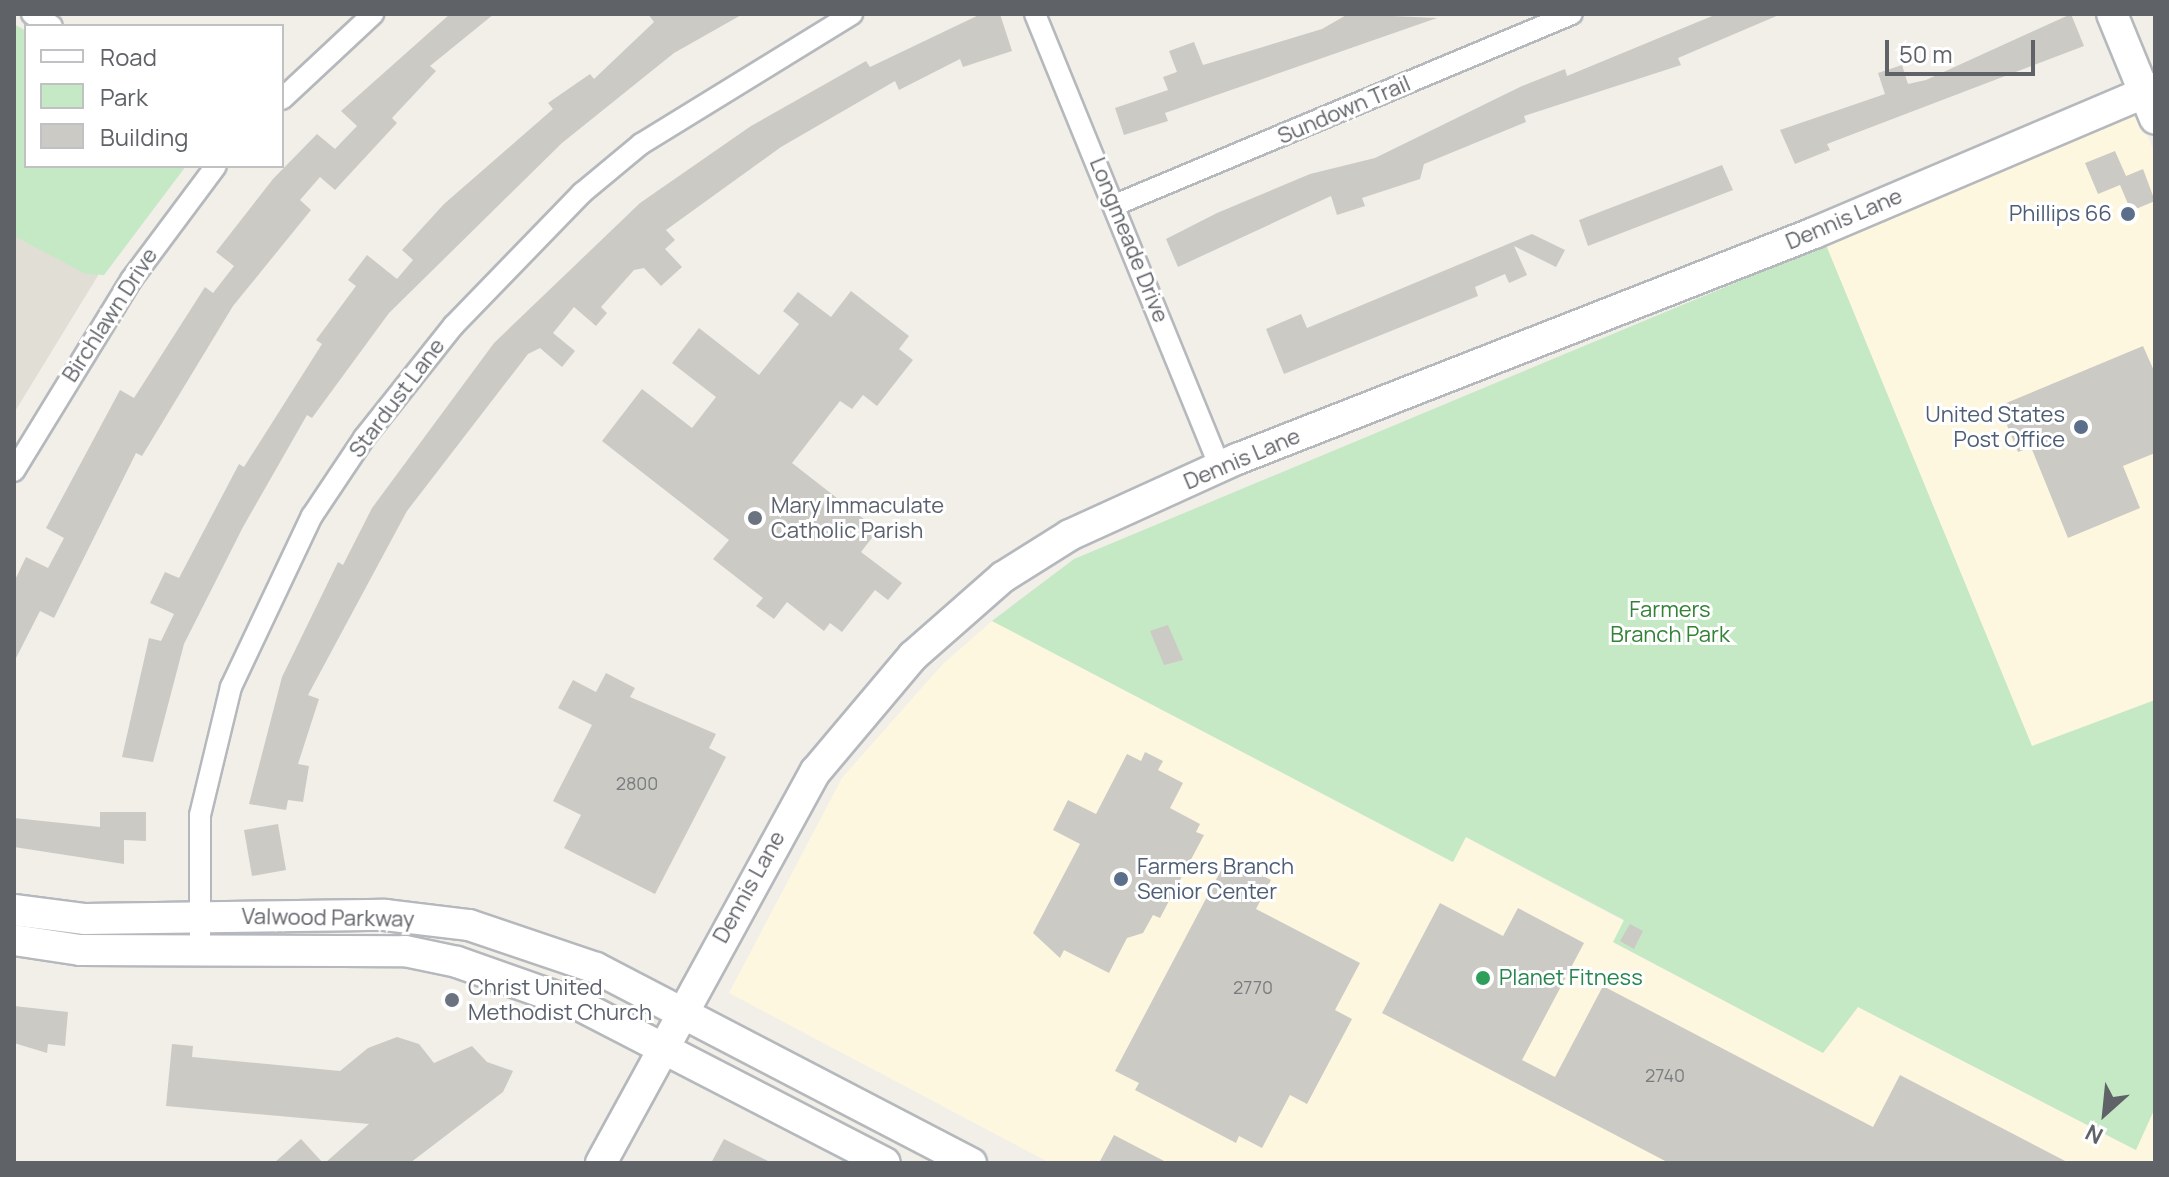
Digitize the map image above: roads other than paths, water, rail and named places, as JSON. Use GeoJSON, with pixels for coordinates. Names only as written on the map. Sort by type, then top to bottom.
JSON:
{"type":"FeatureCollection","features":[{"type":"Feature","properties":{"kind":"main road"},"geometry":{"type":"LineString","coordinates":[[2112,14],[2151,100]]}},
{"type":"Feature","properties":{"kind":"main road","name":"Dennis Lane"},"geometry":{"type":"LineString","coordinates":[[601,1163],[816,771],[913,656],[1044,549],[1220,467],[2151,100]]}},
{"type":"Feature","properties":{"kind":"main road","name":"Valwood Parkway"},"geometry":{"type":"LineString","coordinates":[[14,910],[85,919],[385,915],[469,925],[596,968],[971,1163]]}},
{"type":"Feature","properties":{"kind":"main road","name":"Valwood Parkway"},"geometry":{"type":"LineString","coordinates":[[14,940],[80,950],[405,951],[457,962],[579,1005],[885,1163]]}},
{"type":"Feature","properties":{"kind":"street"},"geometry":{"type":"LineString","coordinates":[[284,97],[373,14]]}},
{"type":"Feature","properties":{"kind":"street","name":"Stardust Lane"},"geometry":{"type":"LineString","coordinates":[[200,949],[197,916],[200,815],[231,687],[312,516],[410,375],[594,183],[654,135],[852,14]]}},
{"type":"Feature","properties":{"kind":"street","name":"Longmeade Drive"},"geometry":{"type":"LineString","coordinates":[[1035,14],[1220,467]]}},
{"type":"Feature","properties":{"kind":"street","name":"Sundown Trail"},"geometry":{"type":"LineString","coordinates":[[1115,205],[1572,14]]}},
{"type":"Feature","properties":{"kind":"street","name":"Birchlawn Drive"},"geometry":{"type":"LineString","coordinates":[[14,471],[131,280],[215,168]]}},
{"type":"Feature","properties":{"kind":"place","name":"Phillips 66"},"geometry":{"type":"Point","coordinates":[2128,214]}},
{"type":"Feature","properties":{"kind":"place","name":"United States Post Office"},"geometry":{"type":"Point","coordinates":[2081,427]}},
{"type":"Feature","properties":{"kind":"place","name":"Mary Immaculate Catholic Parish"},"geometry":{"type":"Point","coordinates":[755,518]}},
{"type":"Feature","properties":{"kind":"place","name":"Farmers Branch Senior Center"},"geometry":{"type":"Point","coordinates":[1121,879]}},
{"type":"Feature","properties":{"kind":"place","name":"Planet Fitness"},"geometry":{"type":"Point","coordinates":[1483,978]}},
{"type":"Feature","properties":{"kind":"place","name":"Christ United Methodist Church"},"geometry":{"type":"Point","coordinates":[452,1000]}},
{"type":"Feature","properties":{"kind":"park label","name":"Farmers Branch Park"},"geometry":{"type":"Point","coordinates":[1670,622]}}]}
